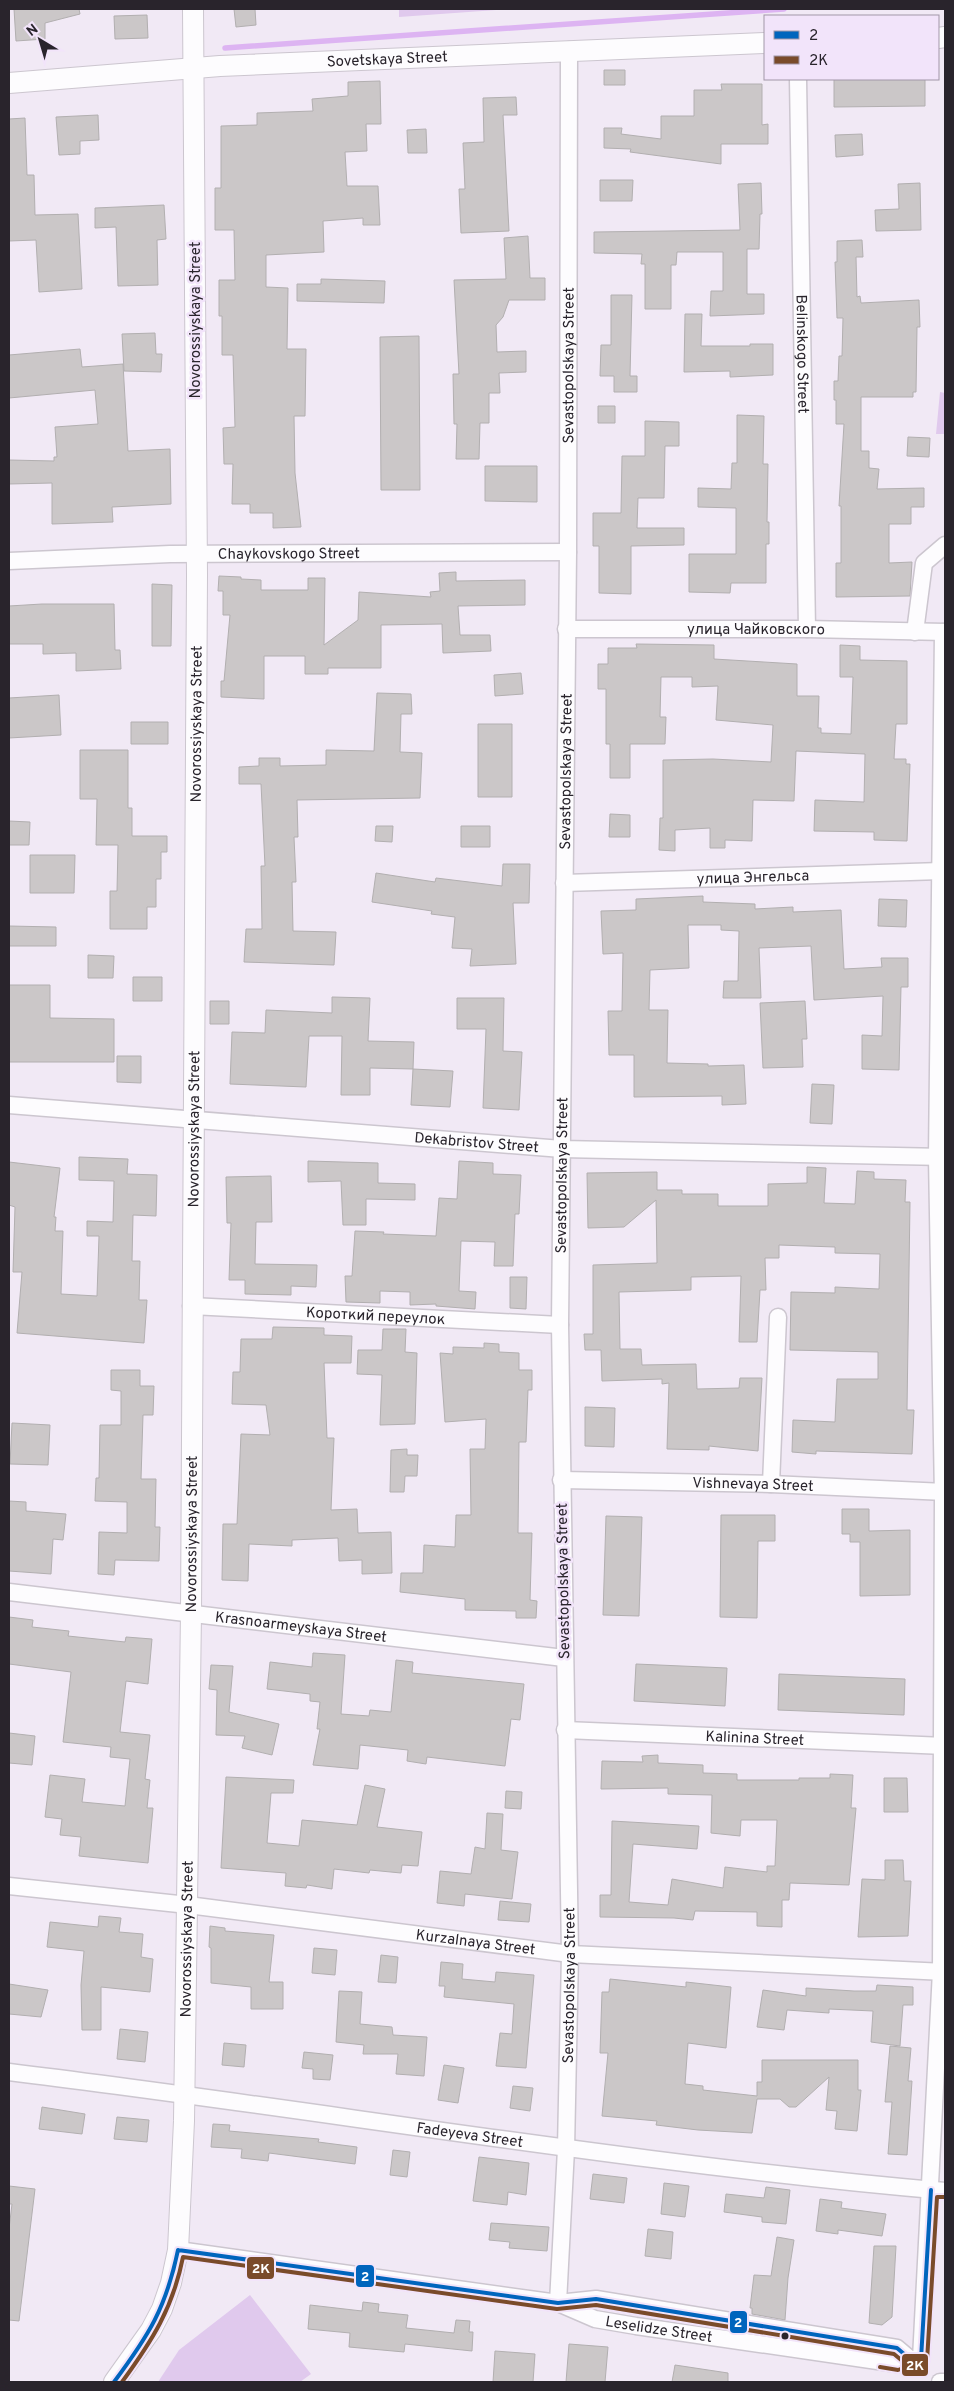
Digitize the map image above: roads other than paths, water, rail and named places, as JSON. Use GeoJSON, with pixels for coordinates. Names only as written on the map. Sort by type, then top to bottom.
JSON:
{"type":"FeatureCollection","features":[{"type":"Feature","properties":{"kind":"street","name":"Novorossiyskaya Street"},"geometry":{"type":"LineString","coordinates":[[178,2250],[188,1905],[191,1614],[192,1121],[197,554],[193,9]]}},
{"type":"Feature","properties":{"kind":"street","name":"Sovetskaya Street"},"geometry":{"type":"LineString","coordinates":[[9,83],[193,67],[764,43]]}},
{"type":"Feature","properties":{"kind":"street","name":"Sevastopolskaya Street"},"geometry":{"type":"LineString","coordinates":[[558,2303],[566,2149],[570,1954],[560,1324],[568,552],[569,50]]}},
{"type":"Feature","properties":{"kind":"street","name":"Belinskogo Street"},"geometry":{"type":"LineString","coordinates":[[798,80],[807,629]]}},
{"type":"Feature","properties":{"kind":"street"},"geometry":{"type":"LineString","coordinates":[[915,632],[924,563],[945,545]]}},
{"type":"Feature","properties":{"kind":"street","name":"Chaykovskogo Street"},"geometry":{"type":"LineString","coordinates":[[9,561],[197,554],[568,552]]}},
{"type":"Feature","properties":{"kind":"street","name":"улица Чайковского"},"geometry":{"type":"LineString","coordinates":[[566,629],[807,629],[944,632]]}},
{"type":"Feature","properties":{"kind":"street"},"geometry":{"type":"LineString","coordinates":[[938,2190],[943,1971],[944,1746],[941,871],[944,632]]}},
{"type":"Feature","properties":{"kind":"street","name":"улица Энгельса"},"geometry":{"type":"LineString","coordinates":[[564,883],[941,871]]}},
{"type":"Feature","properties":{"kind":"street","name":"Dekabristov Street"},"geometry":{"type":"LineString","coordinates":[[9,1105],[562,1149],[941,1157]]}},
{"type":"Feature","properties":{"kind":"street","name":"Короткий переулок"},"geometry":{"type":"LineString","coordinates":[[192,1306],[560,1324]]}},
{"type":"Feature","properties":{"kind":"street"},"geometry":{"type":"LineString","coordinates":[[771,1484],[778,1317]]}},
{"type":"Feature","properties":{"kind":"street","name":"Vishnevaya Street"},"geometry":{"type":"LineString","coordinates":[[562,1480],[771,1484],[944,1492]]}},
{"type":"Feature","properties":{"kind":"street","name":"Krasnoarmeyskaya Street"},"geometry":{"type":"LineString","coordinates":[[9,1592],[564,1658]]}},
{"type":"Feature","properties":{"kind":"street","name":"Kalinina Street"},"geometry":{"type":"LineString","coordinates":[[565,1730],[944,1746]]}},
{"type":"Feature","properties":{"kind":"street","name":"Kurzalnaya Street"},"geometry":{"type":"LineString","coordinates":[[9,1886],[188,1905],[570,1954],[943,1971]]}},
{"type":"Feature","properties":{"kind":"street","name":"Fadeyeva Street"},"geometry":{"type":"LineString","coordinates":[[9,2072],[184,2094],[566,2149],[938,2190]]}},
{"type":"Feature","properties":{"kind":"street","name":"Leselidze Street"},"geometry":{"type":"LineString","coordinates":[[178,2250],[558,2303],[596,2299],[897,2348],[916,2359],[938,2190]]}},
{"type":"Feature","properties":{"kind":"street"},"geometry":{"type":"LineString","coordinates":[[114,2382],[134,2355],[162,2309],[171,2283],[178,2250]]}},
{"type":"Feature","properties":{"kind":"street"},"geometry":{"type":"LineString","coordinates":[[940,2382],[945,2382]]}},
{"type":"Feature","properties":{"kind":"waterway"},"geometry":{"type":"LineString","coordinates":[[225,48],[784,9]]}}]}
